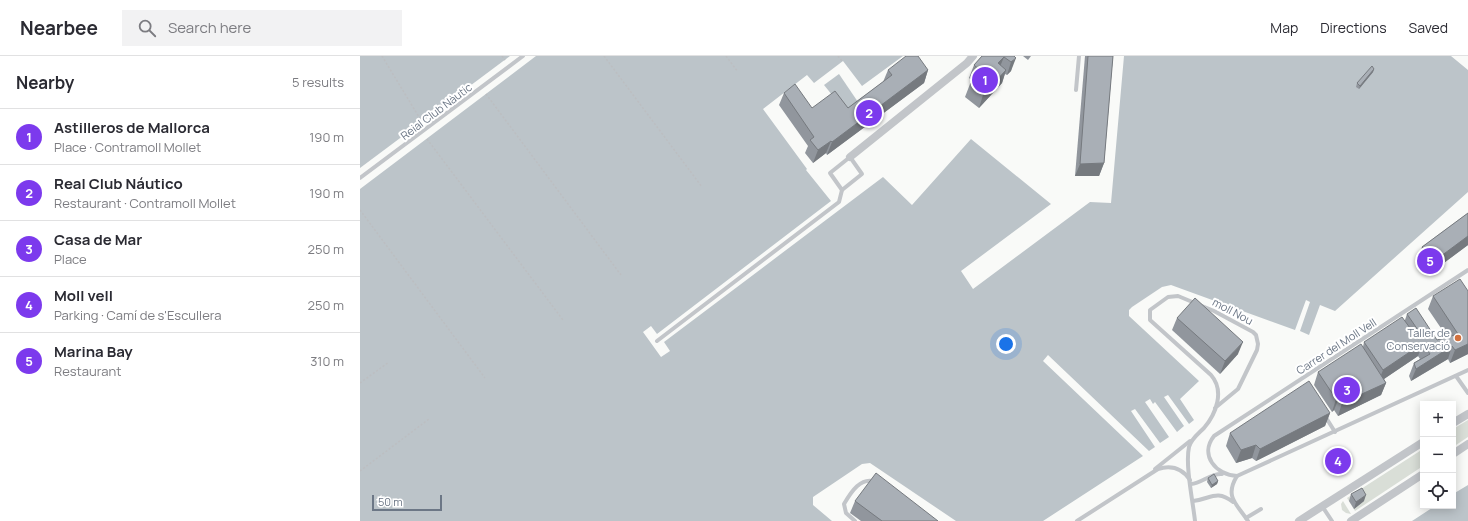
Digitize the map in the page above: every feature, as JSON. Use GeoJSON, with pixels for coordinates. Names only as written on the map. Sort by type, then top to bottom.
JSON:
{"type":"FeatureCollection","features":[{"type":"Feature","properties":{"kind":"street"},"geometry":{"type":"LineString","coordinates":[[850,157],[967,63],[973,56]]}},
{"type":"Feature","properties":{"kind":"street"},"geometry":{"type":"LineString","coordinates":[[1456,421],[1468,414]]}},
{"type":"Feature","properties":{"kind":"street"},"geometry":{"type":"LineString","coordinates":[[1299,521],[1420,444]]}},
{"type":"Feature","properties":{"kind":"street"},"geometry":{"type":"LineString","coordinates":[[1456,452],[1468,444]]}},
{"type":"Feature","properties":{"kind":"street"},"geometry":{"type":"LineString","coordinates":[[1351,521],[1420,476]]}},
{"type":"Feature","properties":{"kind":"lane","name":"Reial Club Nàutic"},"geometry":{"type":"LineString","coordinates":[[360,178],[522,56]]}},
{"type":"Feature","properties":{"kind":"lane"},"geometry":{"type":"LineString","coordinates":[[1076,90],[1079,56]]}},
{"type":"Feature","properties":{"kind":"lane"},"geometry":{"type":"LineString","coordinates":[[657,341],[839,202],[842,190],[862,174],[850,157],[830,173],[842,190]]}},
{"type":"Feature","properties":{"kind":"lane","name":"Carrer del Moll Vell"},"geometry":{"type":"LineString","coordinates":[[1226,475],[1218,470],[1210,461],[1208,448],[1214,436],[1468,270]]}},
{"type":"Feature","properties":{"kind":"lane"},"geometry":{"type":"LineString","coordinates":[[1456,278],[1460,284]]}},
{"type":"Feature","properties":{"kind":"lane","name":"moll Nou"},"geometry":{"type":"LineString","coordinates":[[1077,521],[1149,473],[1192,440],[1210,420],[1215,408],[1218,389],[1214,379],[1150,320],[1150,310],[1168,297],[1178,296],[1214,311],[1253,332],[1258,338],[1257,350],[1238,389],[1215,408]]}},
{"type":"Feature","properties":{"kind":"lane"},"geometry":{"type":"LineString","coordinates":[[1191,484],[1200,482],[1216,474],[1237,476],[1468,370]]}},
{"type":"Feature","properties":{"kind":"lane"},"geometry":{"type":"LineString","coordinates":[[1456,376],[1468,393]]}},
{"type":"Feature","properties":{"kind":"lane"},"geometry":{"type":"LineString","coordinates":[[1301,379],[1305,386]]}},
{"type":"Feature","properties":{"kind":"lane"},"geometry":{"type":"LineString","coordinates":[[1322,412],[1335,432]]}},
{"type":"Feature","properties":{"kind":"lane"},"geometry":{"type":"LineString","coordinates":[[1192,440],[1188,451],[1195,521]]}},
{"type":"Feature","properties":{"kind":"lane","name":"moll Nou"},"geometry":{"type":"LineString","coordinates":[[1149,473],[1163,467],[1175,468],[1187,476],[1191,484]]}},
{"type":"Feature","properties":{"kind":"lane"},"geometry":{"type":"LineString","coordinates":[[1234,502],[1231,487],[1237,476]]}},
{"type":"Feature","properties":{"kind":"lane"},"geometry":{"type":"LineString","coordinates":[[855,521],[846,513],[844,507],[859,483],[867,480],[882,486]]}},
{"type":"Feature","properties":{"kind":"lane"},"geometry":{"type":"LineString","coordinates":[[1193,501],[1204,500],[1218,494],[1225,496],[1234,502],[1247,520],[1261,509]]}},
{"type":"Feature","properties":{"kind":"lane"},"geometry":{"type":"LineString","coordinates":[[1322,506],[1332,521]]}},
{"type":"Feature","properties":{"kind":"path"},"geometry":{"type":"LineString","coordinates":[[382,56],[422,122]]}},
{"type":"Feature","properties":{"kind":"path"},"geometry":{"type":"LineString","coordinates":[[502,56],[505,60]]}},
{"type":"Feature","properties":{"kind":"path"},"geometry":{"type":"LineString","coordinates":[[604,56],[702,187]]}},
{"type":"Feature","properties":{"kind":"path"},"geometry":{"type":"LineString","coordinates":[[726,56],[738,72]]}},
{"type":"Feature","properties":{"kind":"path"},"geometry":{"type":"LineString","coordinates":[[838,56],[842,62]]}},
{"type":"Feature","properties":{"kind":"path"},"geometry":{"type":"LineString","coordinates":[[486,94],[621,275]]}},
{"type":"Feature","properties":{"kind":"path"},"geometry":{"type":"LineString","coordinates":[[428,139],[563,320]]}},
{"type":"Feature","properties":{"kind":"path"},"geometry":{"type":"LineString","coordinates":[[360,210],[485,378]]}},
{"type":"Feature","properties":{"kind":"path"},"geometry":{"type":"LineString","coordinates":[[360,383],[389,362]]}},
{"type":"Feature","properties":{"kind":"path"},"geometry":{"type":"LineString","coordinates":[[360,471],[429,420]]}},
{"type":"Feature","properties":{"kind":"shaded area"},"geometry":{"type":"Polygon","coordinates":[[[360,56],[510,56],[360,168],[360,56]]]}},
{"type":"Feature","properties":{"kind":"shaded area"},"geometry":{"type":"Polygon","coordinates":[[[536,56],[903,56],[862,86],[843,61],[814,83],[807,75],[763,109],[807,169],[806,170],[831,201],[657,334],[651,326],[643,332],[661,357],[670,351],[664,342],[883,177],[912,205],[971,139],[1051,204],[961,271],[973,289],[1090,202],[1111,203],[1124,56],[1451,56],[1468,70],[1468,192],[1335,311],[1320,305],[1309,335],[1300,331],[1310,302],[1306,300],[1295,330],[1171,285],[1162,287],[1132,307],[1129,310],[1129,316],[1199,381],[1180,399],[1194,420],[1189,424],[1168,395],[1164,397],[1184,426],[1177,432],[1155,402],[1153,404],[1150,399],[1145,402],[1169,437],[1160,443],[1135,409],[1131,411],[1155,447],[1149,451],[1048,355],[1043,361],[1143,456],[1043,521],[956,521],[870,463],[862,464],[813,497],[813,505],[832,521],[360,521],[360,189],[536,56]]]}},
{"type":"Feature","properties":{"kind":"shaded area"},"geometry":{"type":"Polygon","coordinates":[[[839,74],[858,102],[845,111],[824,85],[839,74]]]}},
{"type":"Feature","properties":{"kind":"shaded area"},"geometry":{"type":"Polygon","coordinates":[[[1468,420],[1468,437],[1456,445],[1456,437],[1456,427],[1468,420]]]}},
{"type":"Feature","properties":{"kind":"shaded area"},"geometry":{"type":"Polygon","coordinates":[[[1420,451],[1420,468],[1355,511],[1347,498],[1420,451]]]}},
{"type":"Feature","properties":{"kind":"shaded area"},"geometry":{"type":"Polygon","coordinates":[[[1468,485],[1468,521],[1412,521],[1430,509],[1456,509],[1456,492],[1468,485]]]}},
{"type":"Feature","properties":{"kind":"shaded area"},"geometry":{"type":"Polygon","coordinates":[[[1343,501],[1351,514],[1342,510],[1341,504],[1343,501]]]}},
{"type":"Feature","properties":{"kind":"building"},"geometry":{"type":"Polygon","coordinates":[[[906,56],[918,56],[928,70],[832,142],[831,141],[818,150],[810,140],[814,137],[784,93],[795,84],[812,108],[835,91],[848,108],[892,75],[888,70],[906,56]]]}},
{"type":"Feature","properties":{"kind":"building"},"geometry":{"type":"Polygon","coordinates":[[[982,56],[1014,56],[1016,58],[1011,62],[1004,57],[998,63],[1006,70],[983,95],[970,84],[982,72],[974,65],[982,56]]]}},
{"type":"Feature","properties":{"kind":"building"},"geometry":{"type":"Polygon","coordinates":[[[1088,56],[1113,56],[1104,163],[1080,164],[1088,56]]]}},
{"type":"Feature","properties":{"kind":"building"},"geometry":{"type":"Polygon","coordinates":[[[1372,66],[1374,69],[1360,86],[1357,83],[1372,66]]]}},
{"type":"Feature","properties":{"kind":"building"},"geometry":{"type":"Polygon","coordinates":[[[1468,213],[1468,236],[1433,262],[1422,247],[1468,213]]]}},
{"type":"Feature","properties":{"kind":"building"},"geometry":{"type":"Polygon","coordinates":[[[1460,279],[1468,291],[1468,344],[1455,350],[1452,346],[1416,369],[1414,363],[1430,354],[1423,343],[1383,370],[1364,342],[1402,317],[1418,339],[1422,336],[1407,314],[1416,308],[1437,340],[1458,334],[1433,296],[1460,279]]]}},
{"type":"Feature","properties":{"kind":"building"},"geometry":{"type":"Polygon","coordinates":[[[1195,298],[1243,342],[1225,361],[1177,318],[1195,298]]]}},
{"type":"Feature","properties":{"kind":"building"},"geometry":{"type":"Polygon","coordinates":[[[1361,344],[1386,383],[1342,403],[1339,398],[1336,399],[1318,372],[1361,344]]]}},
{"type":"Feature","properties":{"kind":"building"},"geometry":{"type":"Polygon","coordinates":[[[1309,381],[1330,413],[1260,449],[1256,445],[1241,450],[1230,433],[1309,381]]]}},
{"type":"Feature","properties":{"kind":"building"},"geometry":{"type":"Polygon","coordinates":[[[876,473],[938,521],[882,521],[855,501],[876,473]]]}},
{"type":"Feature","properties":{"kind":"building"},"geometry":{"type":"Polygon","coordinates":[[[1214,474],[1218,481],[1212,485],[1208,478],[1214,474]]]}},
{"type":"Feature","properties":{"kind":"building"},"geometry":{"type":"Polygon","coordinates":[[[1362,488],[1366,495],[1356,502],[1351,494],[1362,488]]]}},
{"type":"Feature","properties":{"kind":"place","name":"Astilleros de Mallorca"},"geometry":{"type":"Point","coordinates":[985,80]}},
{"type":"Feature","properties":{"kind":"place","name":"Real Club Náutico"},"geometry":{"type":"Point","coordinates":[869,113]}},
{"type":"Feature","properties":{"kind":"place","name":"Marina Bay"},"geometry":{"type":"Point","coordinates":[1430,261]}},
{"type":"Feature","properties":{"kind":"place","name":"Taller de Conservació"},"geometry":{"type":"Point","coordinates":[1458,338]}},
{"type":"Feature","properties":{"kind":"place","name":"Casa de Mar"},"geometry":{"type":"Point","coordinates":[1347,390]}},
{"type":"Feature","properties":{"kind":"place","name":"Moll vell"},"geometry":{"type":"Point","coordinates":[1338,461]}}]}
